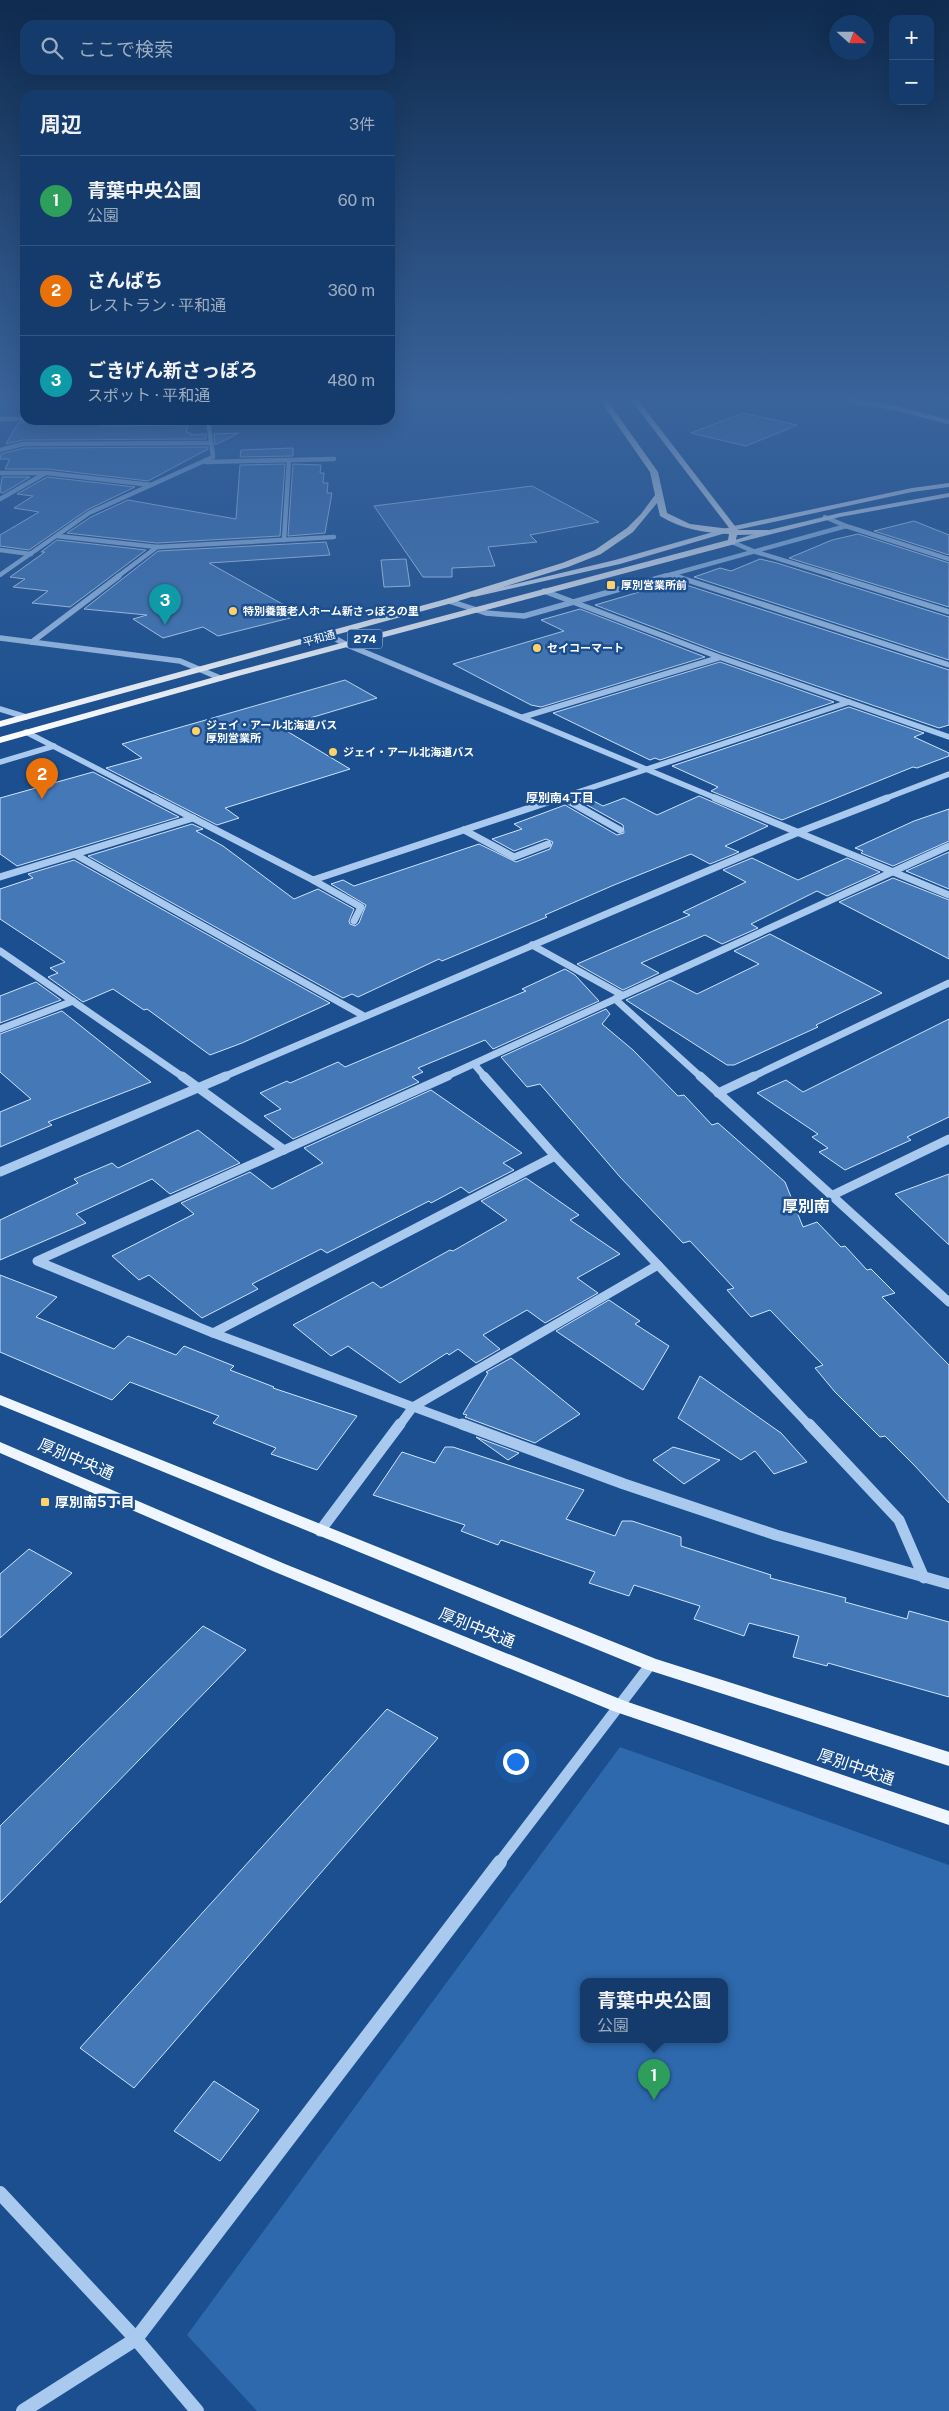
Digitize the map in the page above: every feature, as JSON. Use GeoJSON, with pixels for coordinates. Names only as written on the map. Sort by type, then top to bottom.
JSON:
{"type":"FeatureCollection","features":[{"type":"Feature","properties":{"kind":"highway","name":"274"},"geometry":{"type":"LineString","coordinates":[[454,600],[565,565],[598,552],[630,530],[646,513]]}},
{"type":"Feature","properties":{"kind":"highway"},"geometry":{"type":"LineString","coordinates":[[663,513],[672,521],[692,528],[768,532]]}},
{"type":"Feature","properties":{"kind":"highway"},"geometry":{"type":"LineString","coordinates":[[718,513],[731,530],[732,542]]}},
{"type":"Feature","properties":{"kind":"highway","name":"平和通"},"geometry":{"type":"LineString","coordinates":[[0,740],[345,644],[732,542]]}},
{"type":"Feature","properties":{"kind":"highway","name":"平和通"},"geometry":{"type":"LineString","coordinates":[[0,724],[454,600]]}},
{"type":"Feature","properties":{"kind":"main road"},"geometry":{"type":"LineString","coordinates":[[454,600],[608,564],[798,513]]}},
{"type":"Feature","properties":{"kind":"main road"},"geometry":{"type":"LineString","coordinates":[[732,542],[846,513]]}},
{"type":"Feature","properties":{"kind":"main road","name":"厚別中央通"},"geometry":{"type":"LineString","coordinates":[[0,1400],[320,1532],[651,1664],[949,1759]]}},
{"type":"Feature","properties":{"kind":"main road","name":"厚別中央通"},"geometry":{"type":"LineString","coordinates":[[0,1447],[280,1568],[619,1706],[949,1818]]}},
{"type":"Feature","properties":{"kind":"street"},"geometry":{"type":"LineString","coordinates":[[0,574],[90,513]]}},
{"type":"Feature","properties":{"kind":"street"},"geometry":{"type":"LineString","coordinates":[[284,540],[286,513]]}},
{"type":"Feature","properties":{"kind":"street"},"geometry":{"type":"LineString","coordinates":[[825,517],[846,526],[949,559]]}},
{"type":"Feature","properties":{"kind":"street"},"geometry":{"type":"LineString","coordinates":[[454,600],[470,611],[493,615],[524,616],[846,526]]}},
{"type":"Feature","properties":{"kind":"street"},"geometry":{"type":"LineString","coordinates":[[57,536],[157,547],[334,537]]}},
{"type":"Feature","properties":{"kind":"street"},"geometry":{"type":"LineString","coordinates":[[732,542],[753,551],[949,612]]}},
{"type":"Feature","properties":{"kind":"street"},"geometry":{"type":"LineString","coordinates":[[32,642],[157,547]]}},
{"type":"Feature","properties":{"kind":"street"},"geometry":{"type":"LineString","coordinates":[[0,550],[31,554]]}},
{"type":"Feature","properties":{"kind":"street"},"geometry":{"type":"LineString","coordinates":[[671,575],[949,665]]}},
{"type":"Feature","properties":{"kind":"street"},"geometry":{"type":"LineString","coordinates":[[544,591],[718,658],[949,737]]}},
{"type":"Feature","properties":{"kind":"street"},"geometry":{"type":"LineString","coordinates":[[326,634],[345,644],[949,895]]}},
{"type":"Feature","properties":{"kind":"street"},"geometry":{"type":"LineString","coordinates":[[0,638],[165,658],[200,668],[220,678]]}},
{"type":"Feature","properties":{"kind":"street"},"geometry":{"type":"LineString","coordinates":[[523,717],[718,658]]}},
{"type":"Feature","properties":{"kind":"street"},"geometry":{"type":"LineString","coordinates":[[313,880],[849,702]]}},
{"type":"Feature","properties":{"kind":"street"},"geometry":{"type":"LineString","coordinates":[[0,709],[26,717]]}},
{"type":"Feature","properties":{"kind":"street"},"geometry":{"type":"LineString","coordinates":[[26,732],[313,880],[361,907],[354,921]]}},
{"type":"Feature","properties":{"kind":"street"},"geometry":{"type":"LineString","coordinates":[[0,762],[54,746]]}},
{"type":"Feature","properties":{"kind":"street"},"geometry":{"type":"LineString","coordinates":[[0,1172],[799,832],[949,774]]}},
{"type":"Feature","properties":{"kind":"street"},"geometry":{"type":"LineString","coordinates":[[562,798],[620,830]]}},
{"type":"Feature","properties":{"kind":"street"},"geometry":{"type":"LineString","coordinates":[[0,877],[193,818]]}},
{"type":"Feature","properties":{"kind":"street"},"geometry":{"type":"LineString","coordinates":[[464,830],[514,857],[548,844]]}},
{"type":"Feature","properties":{"kind":"street"},"geometry":{"type":"LineString","coordinates":[[949,846],[474,1064],[37,1261],[214,1333],[624,1484],[766,1532],[949,1584]]}},
{"type":"Feature","properties":{"kind":"street"},"geometry":{"type":"LineString","coordinates":[[76,855],[364,1016]]}},
{"type":"Feature","properties":{"kind":"street"},"geometry":{"type":"LineString","coordinates":[[532,945],[619,997],[718,1093],[949,1302]]}},
{"type":"Feature","properties":{"kind":"street"},"geometry":{"type":"LineString","coordinates":[[0,951],[198,1087],[284,1150]]}},
{"type":"Feature","properties":{"kind":"street"},"geometry":{"type":"LineString","coordinates":[[718,1093],[949,982]]}},
{"type":"Feature","properties":{"kind":"street"},"geometry":{"type":"LineString","coordinates":[[0,1029],[73,1001]]}},
{"type":"Feature","properties":{"kind":"street"},"geometry":{"type":"LineString","coordinates":[[474,1064],[555,1156],[899,1520],[924,1578]]}},
{"type":"Feature","properties":{"kind":"street"},"geometry":{"type":"LineString","coordinates":[[831,1196],[949,1138]]}},
{"type":"Feature","properties":{"kind":"street"},"geometry":{"type":"LineString","coordinates":[[214,1333],[555,1156]]}},
{"type":"Feature","properties":{"kind":"street"},"geometry":{"type":"LineString","coordinates":[[320,1532],[413,1407],[658,1266]]}},
{"type":"Feature","properties":{"kind":"street"},"geometry":{"type":"LineString","coordinates":[[938,1292],[949,1288]]}},
{"type":"Feature","properties":{"kind":"street"},"geometry":{"type":"LineString","coordinates":[[23,2411],[136,2339],[651,1664]]}},
{"type":"Feature","properties":{"kind":"street"},"geometry":{"type":"LineString","coordinates":[[0,2193],[136,2339],[197,2411]]}},
{"type":"Feature","properties":{"kind":"shaded area"},"geometry":{"type":"Polygon","coordinates":[[[620,1747],[949,1865],[949,2411],[257,2411],[187,2335],[620,1747]]]}},
{"type":"Feature","properties":{"kind":"building"},"geometry":{"type":"Polygon","coordinates":[[[38,513],[83,513],[29,550],[0,546],[0,535],[38,513]]]}},
{"type":"Feature","properties":{"kind":"building"},"geometry":{"type":"Polygon","coordinates":[[[101,513],[199,513],[236,519],[236,513],[282,513],[280,536],[157,543],[67,533],[101,513]]]}},
{"type":"Feature","properties":{"kind":"building"},"geometry":{"type":"Polygon","coordinates":[[[290,513],[329,513],[325,533],[288,536],[290,513]]]}},
{"type":"Feature","properties":{"kind":"building"},"geometry":{"type":"Polygon","coordinates":[[[378,513],[581,513],[599,522],[530,535],[537,542],[488,547],[495,566],[452,568],[452,577],[423,577],[378,513]]]}},
{"type":"Feature","properties":{"kind":"building"},"geometry":{"type":"Polygon","coordinates":[[[914,521],[949,535],[949,555],[874,531],[914,521]]]}},
{"type":"Feature","properties":{"kind":"building"},"geometry":{"type":"Polygon","coordinates":[[[858,534],[949,563],[949,607],[789,558],[832,540],[858,534]]]}},
{"type":"Feature","properties":{"kind":"building"},"geometry":{"type":"Polygon","coordinates":[[[57,540],[146,550],[70,607],[32,603],[48,591],[13,587],[25,579],[10,577],[45,552],[41,552],[57,540]]]}},
{"type":"Feature","properties":{"kind":"building"},"geometry":{"type":"Polygon","coordinates":[[[326,542],[330,555],[209,563],[302,615],[218,636],[203,627],[163,638],[133,619],[147,615],[84,609],[158,551],[326,542]]]}},
{"type":"Feature","properties":{"kind":"building"},"geometry":{"type":"Polygon","coordinates":[[[406,559],[410,586],[384,587],[381,560],[406,559]]]}},
{"type":"Feature","properties":{"kind":"building"},"geometry":{"type":"Polygon","coordinates":[[[760,559],[949,617],[949,660],[694,577],[720,568],[731,571],[760,559]]]}},
{"type":"Feature","properties":{"kind":"building"},"geometry":{"type":"Polygon","coordinates":[[[670,583],[674,585],[680,583],[949,670],[949,725],[939,728],[721,653],[595,605],[670,583]]]}},
{"type":"Feature","properties":{"kind":"building"},"geometry":{"type":"Polygon","coordinates":[[[580,609],[705,657],[541,707],[531,705],[453,664],[564,631],[541,620],[580,609]]]}},
{"type":"Feature","properties":{"kind":"building"},"geometry":{"type":"Polygon","coordinates":[[[720,662],[834,702],[660,760],[655,758],[650,760],[553,713],[720,662]]]}},
{"type":"Feature","properties":{"kind":"building"},"geometry":{"type":"Polygon","coordinates":[[[345,680],[377,698],[280,727],[350,769],[225,808],[239,818],[217,825],[106,768],[142,758],[122,744],[345,680]]]}},
{"type":"Feature","properties":{"kind":"building"},"geometry":{"type":"Polygon","coordinates":[[[849,707],[924,733],[914,737],[949,753],[949,756],[917,768],[913,767],[782,820],[711,791],[718,787],[672,766],[849,707]]]}},
{"type":"Feature","properties":{"kind":"building"},"geometry":{"type":"Polygon","coordinates":[[[93,772],[179,817],[17,866],[0,854],[0,798],[93,772]]]}},
{"type":"Feature","properties":{"kind":"building"},"geometry":{"type":"Polygon","coordinates":[[[699,796],[768,826],[725,846],[739,852],[710,864],[691,854],[614,885],[545,915],[547,917],[442,961],[439,959],[358,997],[352,994],[343,998],[88,856],[192,824],[203,829],[196,831],[223,846],[294,899],[318,889],[354,909],[349,921],[350,924],[355,926],[359,923],[366,905],[331,884],[343,880],[354,886],[479,844],[516,862],[550,849],[553,842],[546,839],[514,851],[492,839],[522,829],[514,824],[565,805],[617,835],[624,833],[623,825],[578,800],[586,797],[603,806],[624,798],[657,815],[699,796]]]}},
{"type":"Feature","properties":{"kind":"building"},"geometry":{"type":"Polygon","coordinates":[[[949,809],[949,841],[893,866],[861,853],[863,851],[855,848],[914,821],[949,809]]]}},
{"type":"Feature","properties":{"kind":"building"},"geometry":{"type":"Polygon","coordinates":[[[949,852],[949,889],[906,871],[949,852]]]}},
{"type":"Feature","properties":{"kind":"building"},"geometry":{"type":"Polygon","coordinates":[[[752,858],[798,880],[847,858],[880,872],[827,896],[817,891],[751,924],[758,928],[722,944],[705,935],[641,963],[659,973],[623,990],[577,964],[690,915],[683,912],[746,882],[723,870],[752,858]]]}},
{"type":"Feature","properties":{"kind":"building"},"geometry":{"type":"Polygon","coordinates":[[[74,860],[330,1003],[242,1043],[210,1055],[147,1009],[144,1010],[113,989],[83,1002],[48,977],[58,973],[50,968],[65,962],[0,919],[0,889],[33,878],[28,874],[74,860]]]}},
{"type":"Feature","properties":{"kind":"building"},"geometry":{"type":"Polygon","coordinates":[[[893,878],[949,900],[949,959],[839,902],[893,878]]]}},
{"type":"Feature","properties":{"kind":"building"},"geometry":{"type":"Polygon","coordinates":[[[770,934],[882,993],[816,1025],[818,1027],[734,1065],[727,1065],[626,1000],[670,980],[697,994],[759,964],[734,951],[770,934]]]}},
{"type":"Feature","properties":{"kind":"building"},"geometry":{"type":"Polygon","coordinates":[[[565,969],[575,975],[599,1001],[493,1049],[485,1040],[418,1068],[423,1072],[412,1077],[419,1082],[293,1139],[264,1116],[281,1109],[260,1093],[287,1081],[290,1083],[338,1062],[345,1067],[526,991],[522,989],[565,969]]]}},
{"type":"Feature","properties":{"kind":"building"},"geometry":{"type":"Polygon","coordinates":[[[36,982],[61,1000],[0,1023],[0,996],[36,982]]]}},
{"type":"Feature","properties":{"kind":"building"},"geometry":{"type":"Polygon","coordinates":[[[606,1009],[610,1014],[602,1024],[633,1050],[678,1096],[684,1095],[712,1125],[718,1123],[785,1182],[803,1227],[817,1222],[841,1247],[845,1246],[867,1270],[871,1269],[895,1293],[882,1297],[949,1365],[949,1503],[885,1436],[880,1437],[835,1392],[815,1368],[823,1365],[770,1310],[751,1317],[727,1290],[734,1288],[690,1241],[683,1243],[620,1177],[540,1084],[527,1087],[501,1057],[606,1009]]]}},
{"type":"Feature","properties":{"kind":"building"},"geometry":{"type":"Polygon","coordinates":[[[62,1011],[151,1082],[48,1122],[52,1125],[0,1147],[0,1112],[31,1099],[0,1072],[0,1034],[62,1011]]]}},
{"type":"Feature","properties":{"kind":"building"},"geometry":{"type":"Polygon","coordinates":[[[949,1019],[949,1117],[907,1137],[911,1140],[845,1170],[819,1152],[828,1148],[812,1137],[818,1134],[757,1093],[786,1080],[803,1092],[949,1019]]]}},
{"type":"Feature","properties":{"kind":"building"},"geometry":{"type":"Polygon","coordinates":[[[431,1090],[522,1153],[503,1163],[514,1170],[469,1193],[461,1187],[431,1203],[429,1201],[327,1253],[321,1249],[252,1284],[258,1289],[202,1318],[149,1275],[139,1280],[112,1256],[194,1214],[181,1203],[250,1172],[272,1189],[323,1163],[304,1148],[431,1090]]]}},
{"type":"Feature","properties":{"kind":"building"},"geometry":{"type":"Polygon","coordinates":[[[198,1130],[240,1163],[170,1194],[152,1179],[76,1214],[86,1223],[0,1260],[0,1220],[78,1183],[74,1179],[112,1163],[118,1168],[198,1130]]]}},
{"type":"Feature","properties":{"kind":"building"},"geometry":{"type":"Polygon","coordinates":[[[949,1174],[949,1245],[895,1194],[949,1174]]]}},
{"type":"Feature","properties":{"kind":"building"},"geometry":{"type":"Polygon","coordinates":[[[526,1178],[579,1215],[570,1220],[620,1254],[577,1278],[598,1293],[545,1323],[527,1310],[483,1335],[500,1349],[476,1363],[458,1349],[449,1355],[447,1353],[400,1383],[348,1346],[331,1356],[293,1325],[373,1282],[381,1288],[450,1250],[453,1251],[507,1220],[481,1201],[526,1178]]]}},
{"type":"Feature","properties":{"kind":"building"},"geometry":{"type":"Polygon","coordinates":[[[0,1275],[57,1297],[36,1317],[114,1349],[128,1336],[176,1355],[184,1346],[234,1366],[230,1370],[273,1388],[357,1416],[317,1470],[271,1454],[276,1448],[213,1423],[219,1416],[130,1382],[112,1400],[0,1352],[0,1275]]]}},
{"type":"Feature","properties":{"kind":"building"},"geometry":{"type":"Polygon","coordinates":[[[609,1300],[640,1321],[635,1324],[669,1346],[643,1390],[556,1331],[609,1300]]]}},
{"type":"Feature","properties":{"kind":"building"},"geometry":{"type":"Polygon","coordinates":[[[511,1358],[580,1414],[535,1443],[465,1417],[467,1415],[463,1414],[488,1373],[486,1372],[511,1358]]]}},
{"type":"Feature","properties":{"kind":"building"},"geometry":{"type":"Polygon","coordinates":[[[700,1376],[781,1433],[807,1462],[774,1474],[755,1451],[741,1460],[678,1418],[700,1376]]]}},
{"type":"Feature","properties":{"kind":"building"},"geometry":{"type":"Polygon","coordinates":[[[476,1437],[519,1453],[508,1460],[476,1437]]]}},
{"type":"Feature","properties":{"kind":"building"},"geometry":{"type":"Polygon","coordinates":[[[445,1447],[453,1447],[584,1490],[566,1519],[615,1536],[622,1521],[632,1521],[681,1537],[681,1546],[771,1575],[770,1578],[846,1598],[845,1602],[907,1619],[909,1611],[949,1622],[949,1697],[828,1663],[827,1666],[793,1657],[799,1636],[749,1623],[744,1636],[694,1619],[700,1606],[634,1585],[629,1596],[589,1583],[595,1572],[501,1540],[498,1545],[461,1531],[465,1525],[373,1495],[402,1452],[435,1463],[445,1447]]]}},
{"type":"Feature","properties":{"kind":"building"},"geometry":{"type":"Polygon","coordinates":[[[673,1447],[720,1460],[684,1484],[653,1460],[673,1447]]]}},
{"type":"Feature","properties":{"kind":"building"},"geometry":{"type":"Polygon","coordinates":[[[29,1549],[72,1573],[0,1638],[0,1574],[29,1549]]]}},
{"type":"Feature","properties":{"kind":"building"},"geometry":{"type":"Polygon","coordinates":[[[203,1626],[246,1650],[0,1903],[0,1826],[203,1626]]]}},
{"type":"Feature","properties":{"kind":"building"},"geometry":{"type":"Polygon","coordinates":[[[387,1709],[438,1738],[134,2088],[80,2048],[387,1709]]]}},
{"type":"Feature","properties":{"kind":"building"},"geometry":{"type":"Polygon","coordinates":[[[214,2081],[259,2110],[220,2161],[174,2131],[214,2081]]]}},
{"type":"Feature","properties":{"kind":"place","name":"厚別営業所前"},"geometry":{"type":"Point","coordinates":[611,585]}},
{"type":"Feature","properties":{"kind":"place","name":"特別養護老人ホーム新さっぽろの里"},"geometry":{"type":"Point","coordinates":[233,611]}},
{"type":"Feature","properties":{"kind":"place","name":"ごきげん新さっぽろ"},"geometry":{"type":"Point","coordinates":[165,625]}},
{"type":"Feature","properties":{"kind":"place","name":"セイコーマート"},"geometry":{"type":"Point","coordinates":[537,648]}},
{"type":"Feature","properties":{"kind":"place","name":"ジェイ・アール北海道バス 厚別営業所"},"geometry":{"type":"Point","coordinates":[196,731]}},
{"type":"Feature","properties":{"kind":"place","name":"ジェイ・アール北海道バス"},"geometry":{"type":"Point","coordinates":[333,752]}},
{"type":"Feature","properties":{"kind":"place","name":"さんぱち"},"geometry":{"type":"Point","coordinates":[42,799]}},
{"type":"Feature","properties":{"kind":"place","name":"厚別南5丁目"},"geometry":{"type":"Point","coordinates":[45,1502]}},
{"type":"Feature","properties":{"kind":"place","name":"青葉中央公園"},"geometry":{"type":"Point","coordinates":[654,2100]}},
{"type":"Feature","properties":{"kind":"district","name":"厚別南4丁目"},"geometry":{"type":"Point","coordinates":[560,798]}},
{"type":"Feature","properties":{"kind":"district","name":"厚別南"},"geometry":{"type":"Point","coordinates":[806,1206]}}]}
